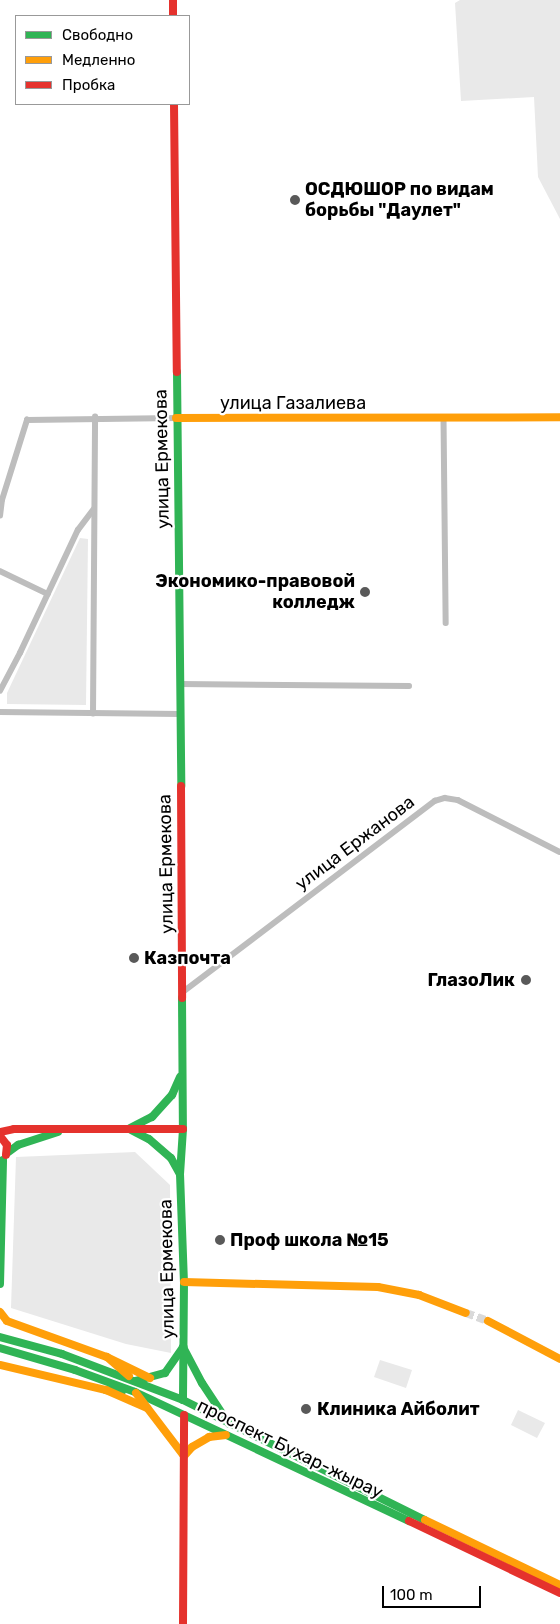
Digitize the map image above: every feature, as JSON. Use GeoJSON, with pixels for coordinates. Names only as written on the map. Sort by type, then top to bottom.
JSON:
{"type":"FeatureCollection","features":[{"type":"Feature","properties":{"kind":"main road"},"geometry":{"type":"LineString","coordinates":[[173,0],[173,15]]}},
{"type":"Feature","properties":{"kind":"main road","name":"улица Ермекова"},"geometry":{"type":"LineString","coordinates":[[174,105],[183,992],[181,1076],[183,1129],[180,1174],[184,1282],[182,1347],[184,1415],[183,1624]]}},
{"type":"Feature","properties":{"kind":"main road","name":"улица Газалиева"},"geometry":{"type":"LineString","coordinates":[[176,418],[560,417]]}},
{"type":"Feature","properties":{"kind":"main road"},"geometry":{"type":"LineString","coordinates":[[129,1129],[152,1117],[172,1095],[181,1076]]}},
{"type":"Feature","properties":{"kind":"main road"},"geometry":{"type":"LineString","coordinates":[[0,1132],[14,1129],[183,1129]]}},
{"type":"Feature","properties":{"kind":"main road"},"geometry":{"type":"LineString","coordinates":[[129,1129],[149,1139],[171,1158],[180,1174]]}},
{"type":"Feature","properties":{"kind":"main road"},"geometry":{"type":"LineString","coordinates":[[3,1158],[18,1145],[65,1130]]}},
{"type":"Feature","properties":{"kind":"main road"},"geometry":{"type":"LineString","coordinates":[[0,1136],[7,1145],[3,1158],[1,1191],[0,1284]]}},
{"type":"Feature","properties":{"kind":"main road"},"geometry":{"type":"LineString","coordinates":[[184,1282],[378,1287],[418,1295],[466,1313]]}},
{"type":"Feature","properties":{"kind":"main road"},"geometry":{"type":"LineString","coordinates":[[0,1312],[7,1320],[107,1357],[150,1378]]}},
{"type":"Feature","properties":{"kind":"main road"},"geometry":{"type":"LineString","coordinates":[[488,1322],[560,1359]]}},
{"type":"Feature","properties":{"kind":"main road","name":"проспект Бухар-жырау"},"geometry":{"type":"LineString","coordinates":[[0,1337],[62,1354],[183,1400],[230,1426],[560,1585]]}},
{"type":"Feature","properties":{"kind":"main road"},"geometry":{"type":"LineString","coordinates":[[107,1357],[135,1381],[165,1373],[182,1347],[202,1383],[230,1426]]}},
{"type":"Feature","properties":{"kind":"main road","name":"проспект Бухар-жырау"},"geometry":{"type":"LineString","coordinates":[[0,1348],[75,1370],[106,1386],[135,1392],[404,1521],[560,1593]]}},
{"type":"Feature","properties":{"kind":"main road"},"geometry":{"type":"LineString","coordinates":[[0,1365],[106,1386],[147,1408]]}},
{"type":"Feature","properties":{"kind":"main road"},"geometry":{"type":"LineString","coordinates":[[135,1392],[184,1456],[192,1447],[209,1438],[226,1435]]}},
{"type":"Feature","properties":{"kind":"main road"},"geometry":{"type":"LineString","coordinates":[[404,1521],[409,1513]]}},
{"type":"Feature","properties":{"kind":"street","name":"улица Газалиева"},"geometry":{"type":"LineString","coordinates":[[0,516],[2,500],[27,420],[95,417],[176,418]]}},
{"type":"Feature","properties":{"kind":"street"},"geometry":{"type":"LineString","coordinates":[[93,714],[95,417]]}},
{"type":"Feature","properties":{"kind":"street"},"geometry":{"type":"LineString","coordinates":[[444,417],[446,623]]}},
{"type":"Feature","properties":{"kind":"street"},"geometry":{"type":"LineString","coordinates":[[0,691],[78,530],[94,509]]}},
{"type":"Feature","properties":{"kind":"street"},"geometry":{"type":"LineString","coordinates":[[0,571],[48,594]]}},
{"type":"Feature","properties":{"kind":"street"},"geometry":{"type":"LineString","coordinates":[[180,684],[409,686]]}},
{"type":"Feature","properties":{"kind":"street"},"geometry":{"type":"LineString","coordinates":[[0,712],[180,714]]}},
{"type":"Feature","properties":{"kind":"street","name":"улица Ержанова"},"geometry":{"type":"LineString","coordinates":[[183,992],[436,801],[446,798],[458,800],[560,852]]}},
{"type":"Feature","properties":{"kind":"shaded area"},"geometry":{"type":"Polygon","coordinates":[[[460,0],[560,0],[560,219],[538,177],[534,97],[461,101],[455,3],[460,0]]]}},
{"type":"Feature","properties":{"kind":"shaded area"},"geometry":{"type":"Polygon","coordinates":[[[80,538],[88,539],[86,705],[7,704],[7,693],[80,538]]]}},
{"type":"Feature","properties":{"kind":"shaded area"},"geometry":{"type":"Polygon","coordinates":[[[135,1152],[170,1185],[171,1353],[126,1344],[11,1308],[16,1157],[135,1152]]]}},
{"type":"Feature","properties":{"kind":"shaded area"},"geometry":{"type":"Polygon","coordinates":[[[380,1360],[412,1370],[406,1388],[374,1377],[380,1360]]]}},
{"type":"Feature","properties":{"kind":"shaded area"},"geometry":{"type":"Polygon","coordinates":[[[518,1410],[545,1423],[537,1438],[511,1425],[518,1410]]]}},
{"type":"Feature","properties":{"kind":"tunnel"},"geometry":{"type":"LineString","coordinates":[[466,1313],[488,1321]]}},
{"type":"Feature","properties":{"kind":"traffic: fast"},"geometry":{"type":"LineString","coordinates":[[177,372],[181,786]]}},
{"type":"Feature","properties":{"kind":"traffic: fast"},"geometry":{"type":"LineString","coordinates":[[182,998],[183,1129],[180,1174],[184,1282],[183,1400]]}},
{"type":"Feature","properties":{"kind":"traffic: fast"},"geometry":{"type":"LineString","coordinates":[[130,1128],[152,1117],[172,1095],[180,1077]]}},
{"type":"Feature","properties":{"kind":"traffic: fast"},"geometry":{"type":"LineString","coordinates":[[131,1130],[149,1139],[171,1158],[180,1174]]}},
{"type":"Feature","properties":{"kind":"traffic: fast"},"geometry":{"type":"LineString","coordinates":[[7,1153],[18,1145],[58,1132]]}},
{"type":"Feature","properties":{"kind":"traffic: fast"},"geometry":{"type":"LineString","coordinates":[[0,1284],[3,1160]]}},
{"type":"Feature","properties":{"kind":"traffic: fast"},"geometry":{"type":"LineString","coordinates":[[0,1337],[62,1354],[183,1400],[425,1520]]}},
{"type":"Feature","properties":{"kind":"traffic: fast"},"geometry":{"type":"LineString","coordinates":[[183,1347],[202,1383],[229,1424]]}},
{"type":"Feature","properties":{"kind":"traffic: fast"},"geometry":{"type":"LineString","coordinates":[[135,1381],[165,1373],[183,1347]]}},
{"type":"Feature","properties":{"kind":"traffic: fast"},"geometry":{"type":"LineString","coordinates":[[0,1348],[75,1370],[135,1392],[409,1521]]}},
{"type":"Feature","properties":{"kind":"traffic: fast"},"geometry":{"type":"LineString","coordinates":[[106,1390],[122,1391]]}},
{"type":"Feature","properties":{"kind":"traffic: slow"},"geometry":{"type":"LineString","coordinates":[[176,418],[560,417]]}},
{"type":"Feature","properties":{"kind":"traffic: slow"},"geometry":{"type":"LineString","coordinates":[[184,1282],[378,1287],[419,1295],[466,1313]]}},
{"type":"Feature","properties":{"kind":"traffic: slow"},"geometry":{"type":"LineString","coordinates":[[0,1312],[7,1321],[107,1357],[150,1378]]}},
{"type":"Feature","properties":{"kind":"traffic: slow"},"geometry":{"type":"LineString","coordinates":[[488,1321],[560,1359]]}},
{"type":"Feature","properties":{"kind":"traffic: slow"},"geometry":{"type":"LineString","coordinates":[[107,1357],[129,1376]]}},
{"type":"Feature","properties":{"kind":"traffic: slow"},"geometry":{"type":"LineString","coordinates":[[0,1365],[106,1390],[147,1408]]}},
{"type":"Feature","properties":{"kind":"traffic: slow"},"geometry":{"type":"LineString","coordinates":[[136,1393],[184,1456],[192,1447],[209,1437],[226,1435]]}},
{"type":"Feature","properties":{"kind":"traffic: slow"},"geometry":{"type":"LineString","coordinates":[[425,1520],[560,1585]]}},
{"type":"Feature","properties":{"kind":"traffic: jam"},"geometry":{"type":"LineString","coordinates":[[173,0],[173,15]]}},
{"type":"Feature","properties":{"kind":"traffic: jam"},"geometry":{"type":"LineString","coordinates":[[174,105],[177,372]]}},
{"type":"Feature","properties":{"kind":"traffic: jam"},"geometry":{"type":"LineString","coordinates":[[181,786],[182,998]]}},
{"type":"Feature","properties":{"kind":"traffic: jam"},"geometry":{"type":"LineString","coordinates":[[0,1132],[14,1129],[183,1129]]}},
{"type":"Feature","properties":{"kind":"traffic: jam"},"geometry":{"type":"LineString","coordinates":[[0,1136],[7,1145],[6,1155]]}},
{"type":"Feature","properties":{"kind":"traffic: jam"},"geometry":{"type":"LineString","coordinates":[[183,1624],[184,1415]]}},
{"type":"Feature","properties":{"kind":"traffic: jam"},"geometry":{"type":"LineString","coordinates":[[409,1521],[560,1593]]}},
{"type":"Feature","properties":{"kind":"place","name":"ОСДЮШОР по видам борьбы \"Даулет\""},"geometry":{"type":"Point","coordinates":[295,200]}},
{"type":"Feature","properties":{"kind":"place","name":"Экономико-правовой колледж"},"geometry":{"type":"Point","coordinates":[365,592]}},
{"type":"Feature","properties":{"kind":"place","name":"Казпочта"},"geometry":{"type":"Point","coordinates":[134,958]}},
{"type":"Feature","properties":{"kind":"place","name":"ГлазоЛик"},"geometry":{"type":"Point","coordinates":[526,980]}},
{"type":"Feature","properties":{"kind":"place","name":"Проф школа №15"},"geometry":{"type":"Point","coordinates":[220,1240]}},
{"type":"Feature","properties":{"kind":"place","name":"Клиника Айболит"},"geometry":{"type":"Point","coordinates":[306,1409]}}]}
